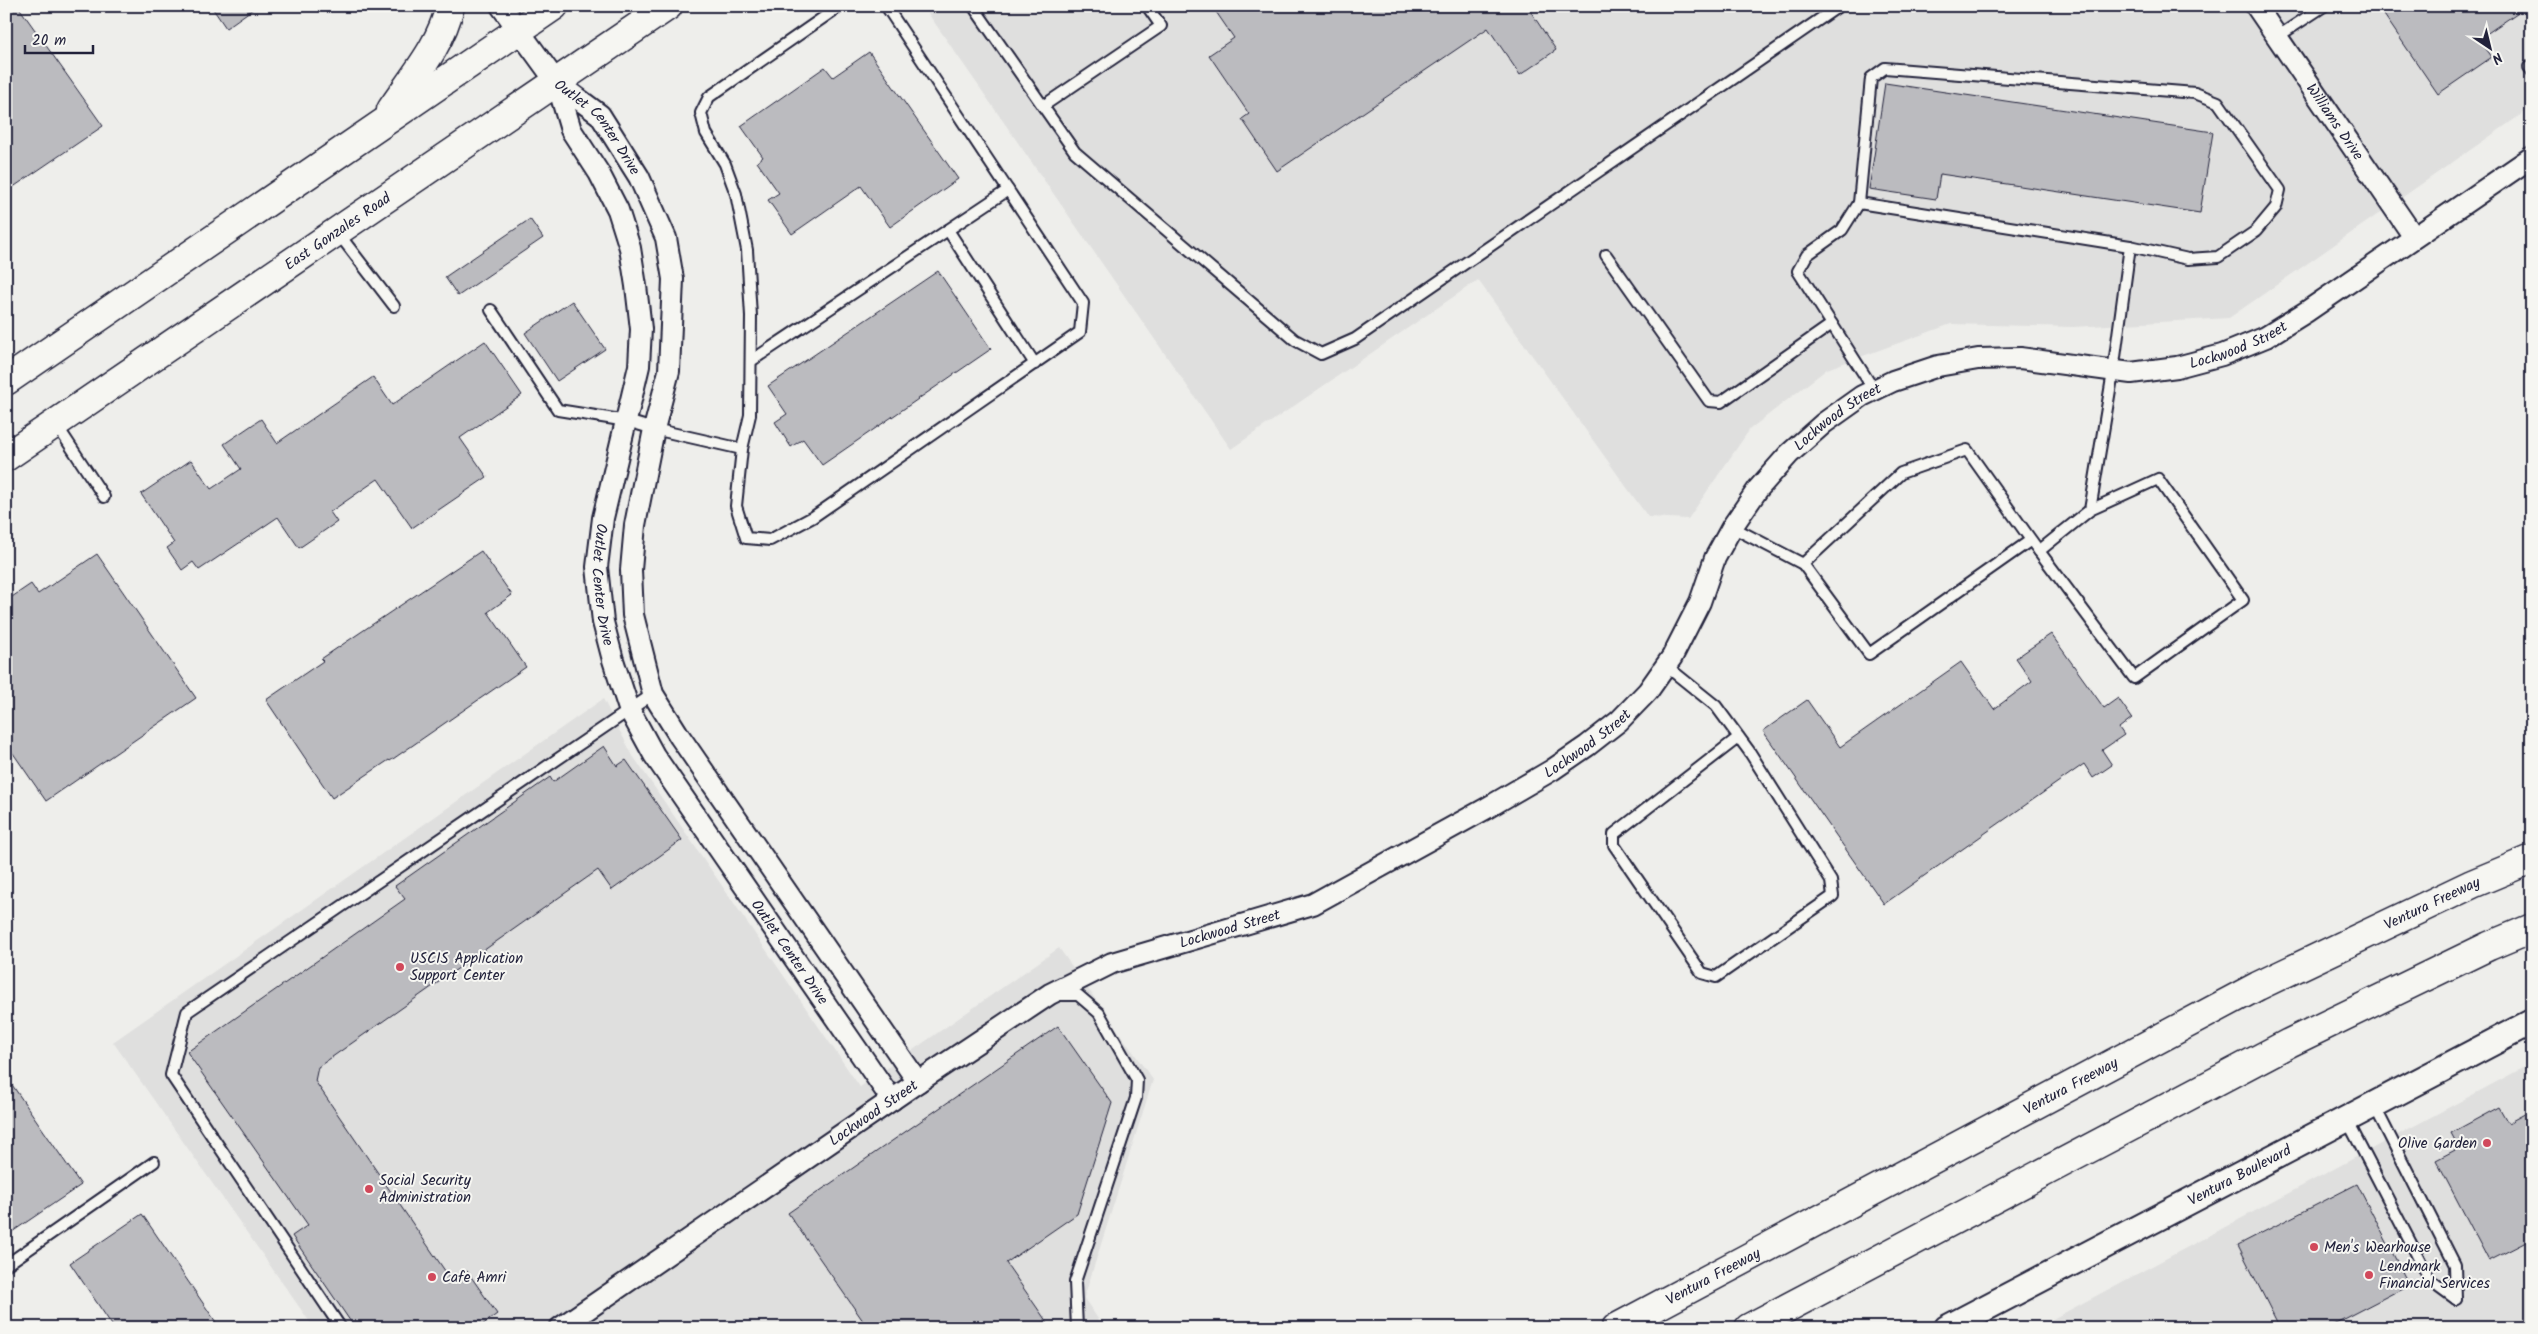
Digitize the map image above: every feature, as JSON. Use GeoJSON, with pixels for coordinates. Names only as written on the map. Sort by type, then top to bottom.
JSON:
{"type":"FeatureCollection","features":[{"type":"Feature","properties":{"kind":"main road"},"geometry":{"type":"LineString","coordinates":[[382,124],[432,51],[446,24],[450,6]]}},
{"type":"Feature","properties":{"kind":"main road"},"geometry":{"type":"LineString","coordinates":[[6,381],[554,6]]}},
{"type":"Feature","properties":{"kind":"main road","name":"East Gonzales Road"},"geometry":{"type":"LineString","coordinates":[[6,457],[668,6]]}},
{"type":"Feature","properties":{"kind":"main road","name":"Ventura Freeway"},"geometry":{"type":"LineString","coordinates":[[1616,1328],[2258,986],[2472,884],[2532,859]]}},
{"type":"Feature","properties":{"kind":"main road"},"geometry":{"type":"LineString","coordinates":[[1749,1328],[2289,1043],[2489,946],[2532,928]]}},
{"type":"Feature","properties":{"kind":"street"},"geometry":{"type":"LineString","coordinates":[[502,6],[557,83]]}},
{"type":"Feature","properties":{"kind":"street","name":"Williams Drive"},"geometry":{"type":"LineString","coordinates":[[2256,6],[2414,237]]}},
{"type":"Feature","properties":{"kind":"street","name":"Outlet Center Drive"},"geometry":{"type":"LineString","coordinates":[[557,83],[571,130],[599,174],[618,210],[630,248],[641,329],[639,366],[603,518],[597,567],[603,622],[629,709],[654,755],[892,1100]]}},
{"type":"Feature","properties":{"kind":"street","name":"Outlet Center Drive"},"geometry":{"type":"LineString","coordinates":[[557,83],[600,115],[639,177],[666,238],[673,279],[669,371],[654,429],[635,525],[631,570],[633,615],[653,694],[680,738],[918,1082]]}},
{"type":"Feature","properties":{"kind":"street","name":"Lockwood Street"},"geometry":{"type":"LineString","coordinates":[[560,1328],[918,1082],[1050,994],[1112,963],[1313,904],[1495,803],[1587,746],[1620,721],[1648,691],[1680,644],[1700,602],[1715,558],[1732,527],[1758,489],[1789,454],[1824,423],[1874,390],[1893,381],[1938,366],[1978,359],[2020,358],[2131,373],[2177,367],[2222,355],[2266,337],[2532,157]]}},
{"type":"Feature","properties":{"kind":"street","name":"Ventura Boulevard"},"geometry":{"type":"LineString","coordinates":[[1947,1328],[2532,1022]]}},
{"type":"Feature","properties":{"kind":"lane"},"geometry":{"type":"LineString","coordinates":[[840,6],[709,97],[701,113],[706,132],[725,164],[740,213],[747,250],[751,316],[750,416],[742,449],[736,506],[746,538],[770,540],[813,517],[1080,332],[1083,303],[886,6]]}},
{"type":"Feature","properties":{"kind":"lane"},"geometry":{"type":"LineString","coordinates":[[972,6],[1076,152],[1295,340],[1322,354],[1355,339],[1839,6]]}},
{"type":"Feature","properties":{"kind":"lane"},"geometry":{"type":"LineString","coordinates":[[1043,106],[1161,26],[1147,6]]}},
{"type":"Feature","properties":{"kind":"lane"},"geometry":{"type":"LineString","coordinates":[[2277,37],[2324,6]]}},
{"type":"Feature","properties":{"kind":"lane"},"geometry":{"type":"LineString","coordinates":[[2532,66],[2529,67],[2532,71]]}},
{"type":"Feature","properties":{"kind":"lane"},"geometry":{"type":"LineString","coordinates":[[1859,203],[2130,246],[2188,259],[2218,257],[2256,231],[2276,207],[2280,190],[2218,102],[2195,93],[1885,68],[1870,78],[1859,203],[1842,230],[1807,255],[1798,271],[1874,390]]}},
{"type":"Feature","properties":{"kind":"lane"},"geometry":{"type":"LineString","coordinates":[[751,361],[1008,190]]}},
{"type":"Feature","properties":{"kind":"lane"},"geometry":{"type":"LineString","coordinates":[[948,230],[1036,364]]}},
{"type":"Feature","properties":{"kind":"lane"},"geometry":{"type":"LineString","coordinates":[[338,232],[394,306]]}},
{"type":"Feature","properties":{"kind":"lane"},"geometry":{"type":"LineString","coordinates":[[2090,510],[2113,372],[2130,246]]}},
{"type":"Feature","properties":{"kind":"lane"},"geometry":{"type":"LineString","coordinates":[[1606,255],[1710,401],[1721,402],[1832,324]]}},
{"type":"Feature","properties":{"kind":"lane"},"geometry":{"type":"LineString","coordinates":[[491,310],[558,410],[627,421],[742,449]]}},
{"type":"Feature","properties":{"kind":"lane"},"geometry":{"type":"LineString","coordinates":[[55,424],[104,497]]}},
{"type":"Feature","properties":{"kind":"lane"},"geometry":{"type":"LineString","coordinates":[[1803,564],[1901,473],[1967,450],[2039,551],[2134,678],[2243,600],[2158,479],[2090,510],[2039,551]]}},
{"type":"Feature","properties":{"kind":"lane"},"geometry":{"type":"LineString","coordinates":[[1732,527],[1803,564],[1868,654],[2031,540]]}},
{"type":"Feature","properties":{"kind":"lane"},"geometry":{"type":"LineString","coordinates":[[1665,665],[1716,706],[1739,737],[1831,881],[1833,896],[1716,977],[1702,973],[1614,845],[1614,834],[1739,737]]}},
{"type":"Feature","properties":{"kind":"lane"},"geometry":{"type":"LineString","coordinates":[[341,1328],[172,1074],[187,1012],[653,694]]}},
{"type":"Feature","properties":{"kind":"lane"},"geometry":{"type":"LineString","coordinates":[[1050,994],[1078,995],[1099,1013],[1137,1080],[1136,1098],[1075,1282],[1077,1328]]}},
{"type":"Feature","properties":{"kind":"lane"},"geometry":{"type":"LineString","coordinates":[[2346,1119],[2430,1280],[2456,1299],[2455,1264],[2374,1105]]}},
{"type":"Feature","properties":{"kind":"lane"},"geometry":{"type":"LineString","coordinates":[[6,1265],[154,1162]]}},
{"type":"Feature","properties":{"kind":"shaded area"},"geometry":{"type":"Polygon","coordinates":[[[923,6],[2532,6],[2532,107],[2229,318],[2073,327],[1951,324],[1827,369],[1750,429],[1688,519],[1648,517],[1478,280],[1231,449],[923,6]]]}},
{"type":"Feature","properties":{"kind":"shaded area"},"geometry":{"type":"Polygon","coordinates":[[[603,699],[633,756],[860,1087],[1059,948],[1153,1080],[1084,1298],[1104,1328],[314,1328],[113,1042],[603,699]]]}},
{"type":"Feature","properties":{"kind":"shaded area"},"geometry":{"type":"Polygon","coordinates":[[[2532,1063],[2532,1328],[2036,1328],[2532,1063]]]}},
{"type":"Feature","properties":{"kind":"building"},"geometry":{"type":"Polygon","coordinates":[[[6,6],[18,6],[103,126],[6,192],[6,6]]]}},
{"type":"Feature","properties":{"kind":"building"},"geometry":{"type":"Polygon","coordinates":[[[211,6],[257,6],[226,28],[211,6]]]}},
{"type":"Feature","properties":{"kind":"building"},"geometry":{"type":"Polygon","coordinates":[[[1212,6],[1527,6],[1556,50],[1520,75],[1488,28],[1277,171],[1242,119],[1249,114],[1209,55],[1234,38],[1212,6]]]}},
{"type":"Feature","properties":{"kind":"building"},"geometry":{"type":"Polygon","coordinates":[[[2378,6],[2527,6],[2479,39],[2492,57],[2438,94],[2378,6]]]}},
{"type":"Feature","properties":{"kind":"building"},"geometry":{"type":"Polygon","coordinates":[[[869,52],[958,179],[890,227],[861,186],[792,234],[768,200],[779,193],[757,162],[763,157],[741,126],[825,67],[833,77],[869,52]]]}},
{"type":"Feature","properties":{"kind":"building"},"geometry":{"type":"Polygon","coordinates":[[[1885,83],[2213,132],[2200,213],[1940,174],[1936,199],[1869,189],[1885,83]]]}},
{"type":"Feature","properties":{"kind":"building"},"geometry":{"type":"Polygon","coordinates":[[[530,219],[543,238],[458,296],[445,277],[530,219]]]}},
{"type":"Feature","properties":{"kind":"building"},"geometry":{"type":"Polygon","coordinates":[[[938,271],[991,349],[822,465],[803,439],[791,447],[775,422],[787,414],[768,386],[938,271]]]}},
{"type":"Feature","properties":{"kind":"building"},"geometry":{"type":"Polygon","coordinates":[[[572,301],[605,349],[557,381],[525,333],[572,301]]]}},
{"type":"Feature","properties":{"kind":"building"},"geometry":{"type":"Polygon","coordinates":[[[485,341],[522,395],[460,438],[487,477],[412,528],[378,479],[330,512],[337,522],[299,548],[278,517],[199,570],[193,562],[182,570],[167,548],[174,543],[141,494],[191,460],[211,489],[241,469],[224,444],[261,419],[277,443],[373,377],[392,405],[485,341]]]}},
{"type":"Feature","properties":{"kind":"building"},"geometry":{"type":"Polygon","coordinates":[[[481,551],[512,595],[488,612],[526,667],[390,761],[332,798],[266,700],[323,661],[321,659],[481,551]]]}},
{"type":"Feature","properties":{"kind":"building"},"geometry":{"type":"Polygon","coordinates":[[[97,554],[196,698],[46,801],[6,743],[6,601],[31,584],[38,594],[97,554]]]}},
{"type":"Feature","properties":{"kind":"building"},"geometry":{"type":"Polygon","coordinates":[[[2051,634],[2104,708],[2118,698],[2132,718],[2119,728],[2124,735],[2102,750],[2112,765],[2093,778],[2084,764],[1884,904],[1763,731],[1807,700],[1840,747],[1961,662],[1994,709],[2032,681],[2016,658],[2051,634]]]}},
{"type":"Feature","properties":{"kind":"building"},"geometry":{"type":"Polygon","coordinates":[[[604,746],[617,766],[626,760],[682,840],[612,890],[598,870],[318,1067],[315,1081],[452,1281],[467,1271],[497,1314],[478,1328],[355,1328],[292,1236],[308,1225],[187,1052],[405,899],[395,886],[550,777],[553,782],[604,746]]]}},
{"type":"Feature","properties":{"kind":"building"},"geometry":{"type":"Polygon","coordinates":[[[1058,1026],[1112,1103],[1077,1214],[1006,1263],[1051,1328],[868,1328],[788,1213],[1058,1026]]]}},
{"type":"Feature","properties":{"kind":"building"},"geometry":{"type":"Polygon","coordinates":[[[6,1076],[81,1185],[6,1236],[6,1076]]]}},
{"type":"Feature","properties":{"kind":"building"},"geometry":{"type":"Polygon","coordinates":[[[2499,1107],[2508,1123],[2532,1110],[2532,1239],[2489,1261],[2436,1160],[2459,1148],[2451,1133],[2499,1107]]]}},
{"type":"Feature","properties":{"kind":"building"},"geometry":{"type":"Polygon","coordinates":[[[2357,1184],[2409,1285],[2326,1328],[2280,1328],[2238,1245],[2357,1184]]]}},
{"type":"Feature","properties":{"kind":"building"},"geometry":{"type":"Polygon","coordinates":[[[142,1214],[220,1328],[114,1328],[70,1263],[142,1214]]]}},
{"type":"Feature","properties":{"kind":"place","name":"USCIS Application Support Center"},"geometry":{"type":"Point","coordinates":[400,967]}},
{"type":"Feature","properties":{"kind":"place","name":"Olive Garden"},"geometry":{"type":"Point","coordinates":[2487,1143]}},
{"type":"Feature","properties":{"kind":"place","name":"Social Security Administration"},"geometry":{"type":"Point","coordinates":[369,1189]}},
{"type":"Feature","properties":{"kind":"place","name":"Men's Wearhouse"},"geometry":{"type":"Point","coordinates":[2314,1247]}},
{"type":"Feature","properties":{"kind":"place","name":"Lendmark Financial Services"},"geometry":{"type":"Point","coordinates":[2369,1275]}},
{"type":"Feature","properties":{"kind":"place","name":"Cafe Amri"},"geometry":{"type":"Point","coordinates":[432,1277]}}]}
